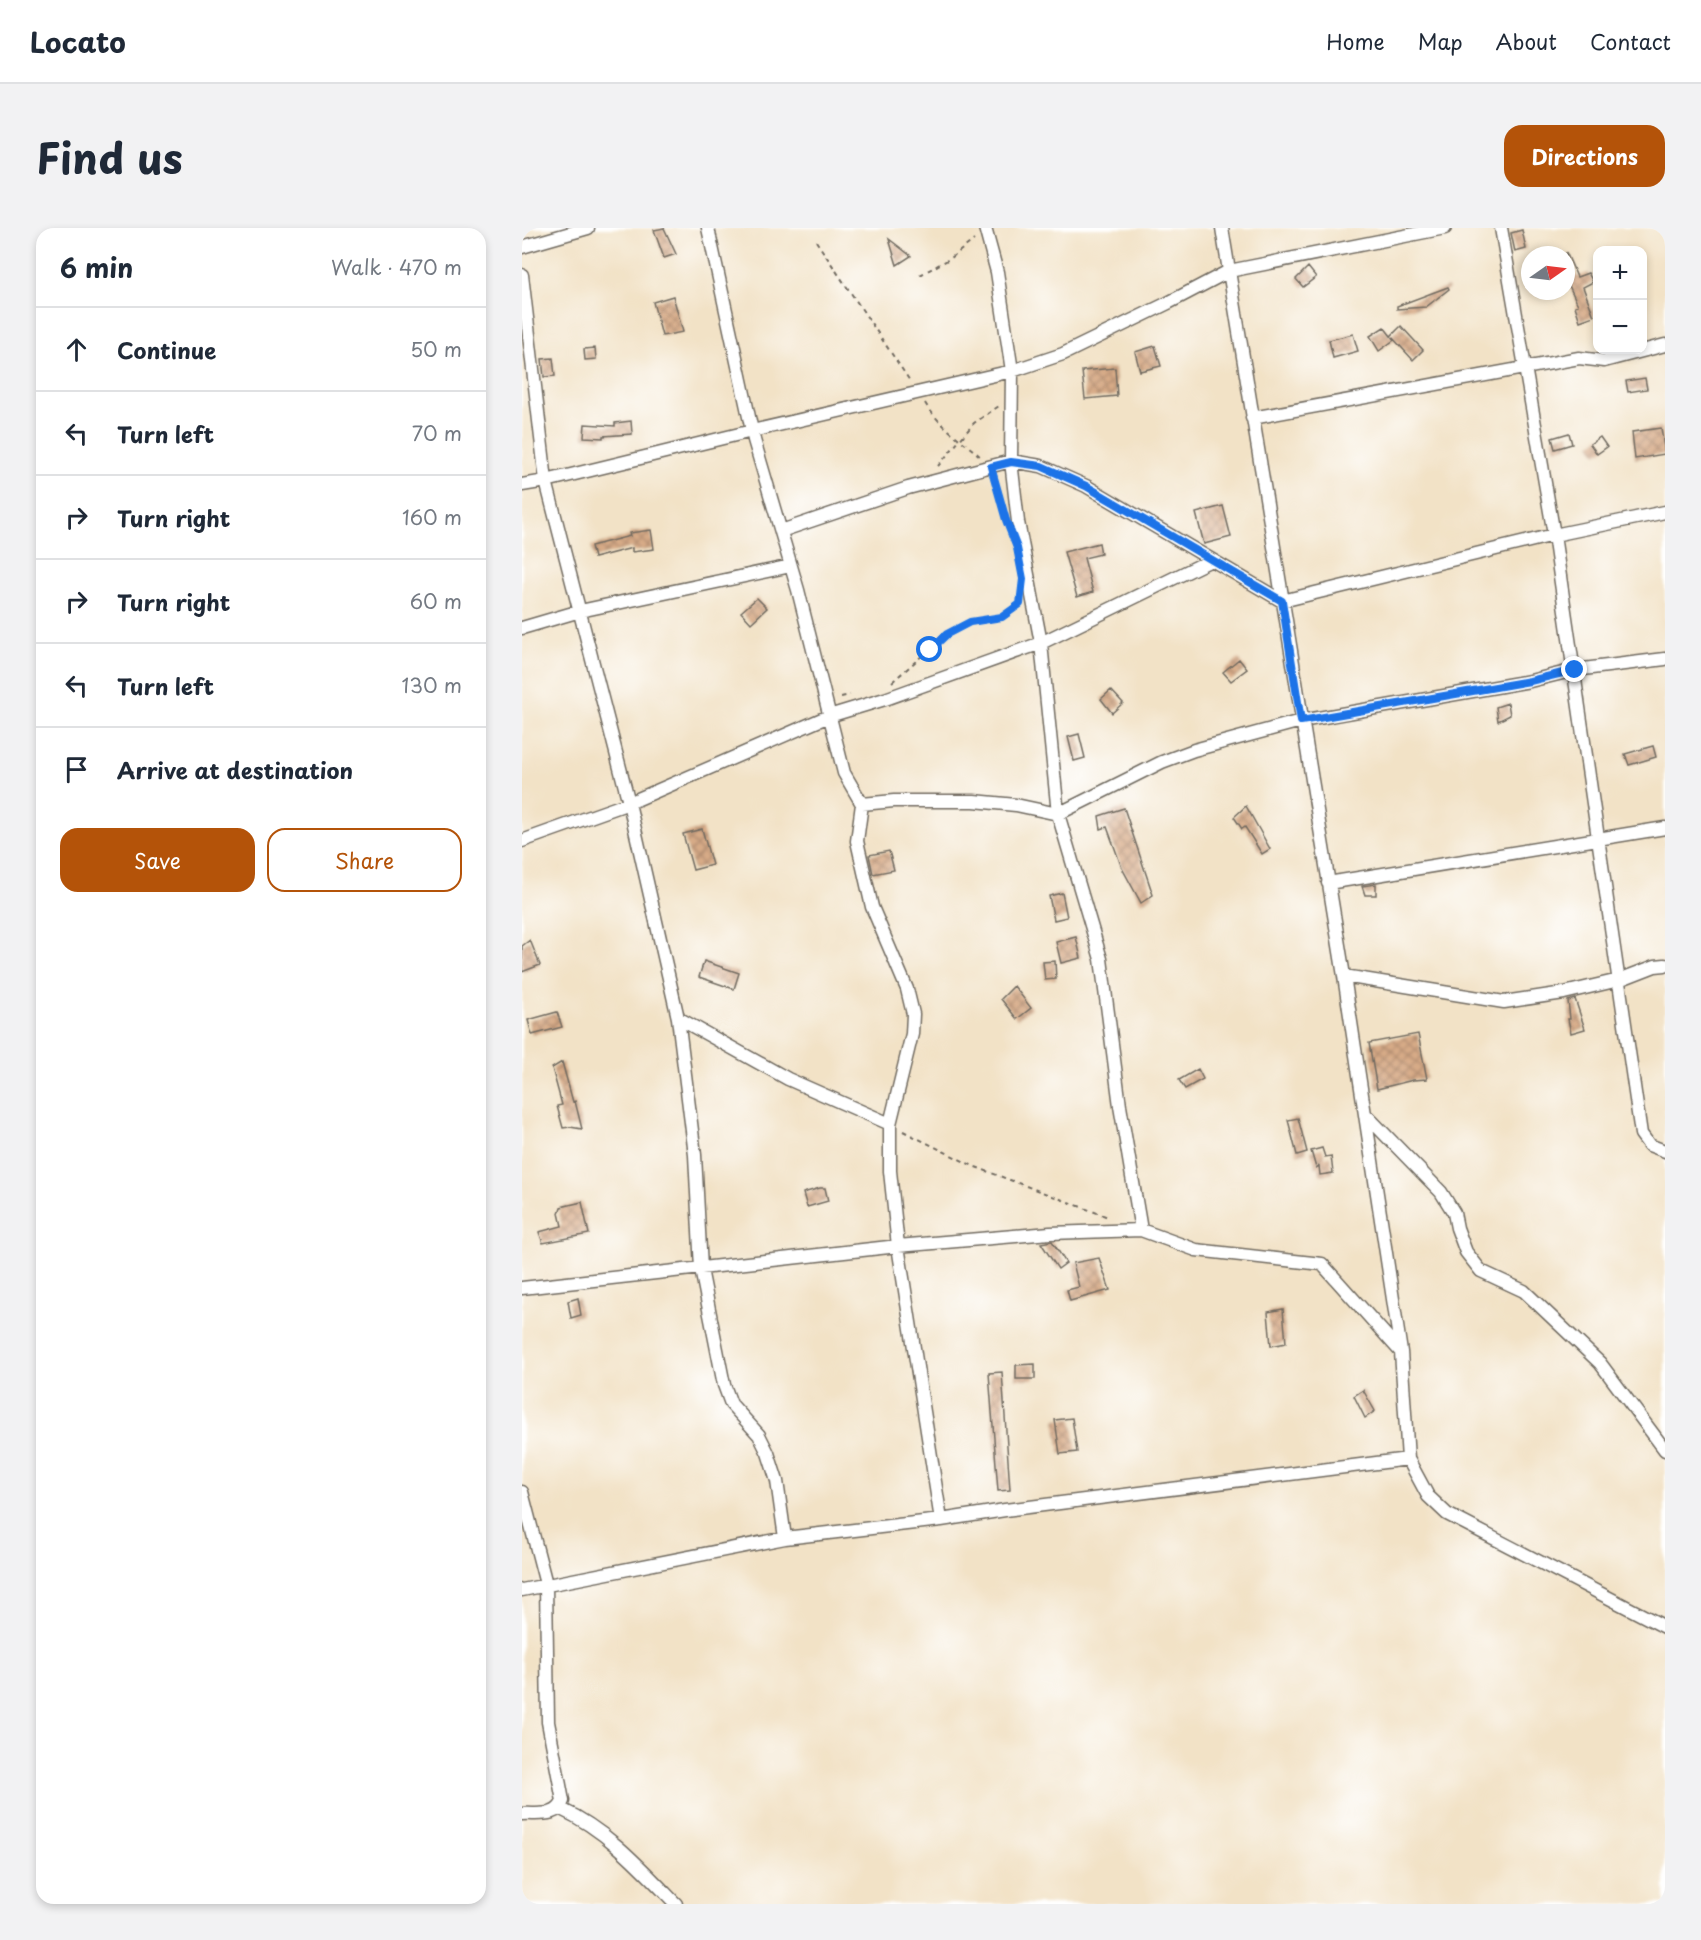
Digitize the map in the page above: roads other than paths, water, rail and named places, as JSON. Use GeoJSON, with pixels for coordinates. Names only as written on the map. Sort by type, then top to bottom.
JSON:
{"type":"FeatureCollection","features":[{"type":"Feature","properties":{"kind":"street"},"geometry":{"type":"LineString","coordinates":[[522,247],[588,228]]}},
{"type":"Feature","properties":{"kind":"street"},"geometry":{"type":"LineString","coordinates":[[708,228],[752,431],[791,566],[844,773],[862,804],[857,841],[872,907],[907,988],[913,1014],[912,1034],[890,1125],[890,1171],[898,1246],[941,1520]]}},
{"type":"Feature","properties":{"kind":"street"},"geometry":{"type":"LineString","coordinates":[[1222,228],[1344,976],[1401,1352],[1408,1459],[1428,1496],[1447,1514],[1665,1627]]}},
{"type":"Feature","properties":{"kind":"street"},"geometry":{"type":"LineString","coordinates":[[522,485],[1012,371],[1063,354],[1228,271],[1445,228]]}},
{"type":"Feature","properties":{"kind":"street"},"geometry":{"type":"LineString","coordinates":[[1501,228],[1575,670],[1641,1134],[1649,1145],[1665,1151]]}},
{"type":"Feature","properties":{"kind":"street"},"geometry":{"type":"LineString","coordinates":[[985,229],[997,272],[1012,371],[1011,462],[1018,522],[1041,643],[1058,814],[1101,959],[1120,1106],[1141,1230]]}},
{"type":"Feature","properties":{"kind":"street"},"geometry":{"type":"LineString","coordinates":[[522,275],[546,481],[629,803],[678,1018],[695,1155],[701,1269],[724,1385],[731,1404],[759,1435],[768,1453],[777,1480],[784,1538]]}},
{"type":"Feature","properties":{"kind":"street"},"geometry":{"type":"LineString","coordinates":[[1252,418],[1579,358],[1604,361],[1665,345]]}},
{"type":"Feature","properties":{"kind":"street"},"geometry":{"type":"LineString","coordinates":[[781,531],[918,486],[991,467],[1011,462],[1041,466],[1086,486],[1282,601],[1554,535],[1665,512]]}},
{"type":"Feature","properties":{"kind":"street"},"geometry":{"type":"LineString","coordinates":[[522,842],[629,803],[829,716],[885,699],[1041,643],[1211,560]]}},
{"type":"Feature","properties":{"kind":"street"},"geometry":{"type":"LineString","coordinates":[[522,628],[580,611],[791,566]]}},
{"type":"Feature","properties":{"kind":"street"},"geometry":{"type":"LineString","coordinates":[[862,804],[894,801],[974,801],[1016,805],[1058,814],[1162,762],[1194,750],[1301,721],[1530,681],[1575,670],[1665,659]]}},
{"type":"Feature","properties":{"kind":"street"},"geometry":{"type":"LineString","coordinates":[[1328,882],[1665,828]]}},
{"type":"Feature","properties":{"kind":"street"},"geometry":{"type":"LineString","coordinates":[[1344,976],[1504,1002],[1564,993],[1619,980],[1665,964]]}},
{"type":"Feature","properties":{"kind":"street"},"geometry":{"type":"LineString","coordinates":[[678,1018],[788,1078],[890,1125]]}},
{"type":"Feature","properties":{"kind":"street"},"geometry":{"type":"LineString","coordinates":[[1365,1114],[1442,1191],[1454,1213],[1466,1252],[1481,1271],[1524,1291],[1600,1363],[1665,1450]]}},
{"type":"Feature","properties":{"kind":"street"},"geometry":{"type":"LineString","coordinates":[[522,1288],[898,1246],[1050,1233],[1141,1230],[1196,1250],[1322,1264],[1401,1352]]}},
{"type":"Feature","properties":{"kind":"street"},"geometry":{"type":"LineString","coordinates":[[522,1590],[784,1538],[941,1520],[1408,1459]]}},
{"type":"Feature","properties":{"kind":"street"},"geometry":{"type":"LineString","coordinates":[[522,1492],[546,1584],[548,1722],[563,1801],[561,1809],[554,1813],[522,1814]]}},
{"type":"Feature","properties":{"kind":"street"},"geometry":{"type":"LineString","coordinates":[[561,1809],[584,1820],[625,1852],[676,1904]]}}]}
